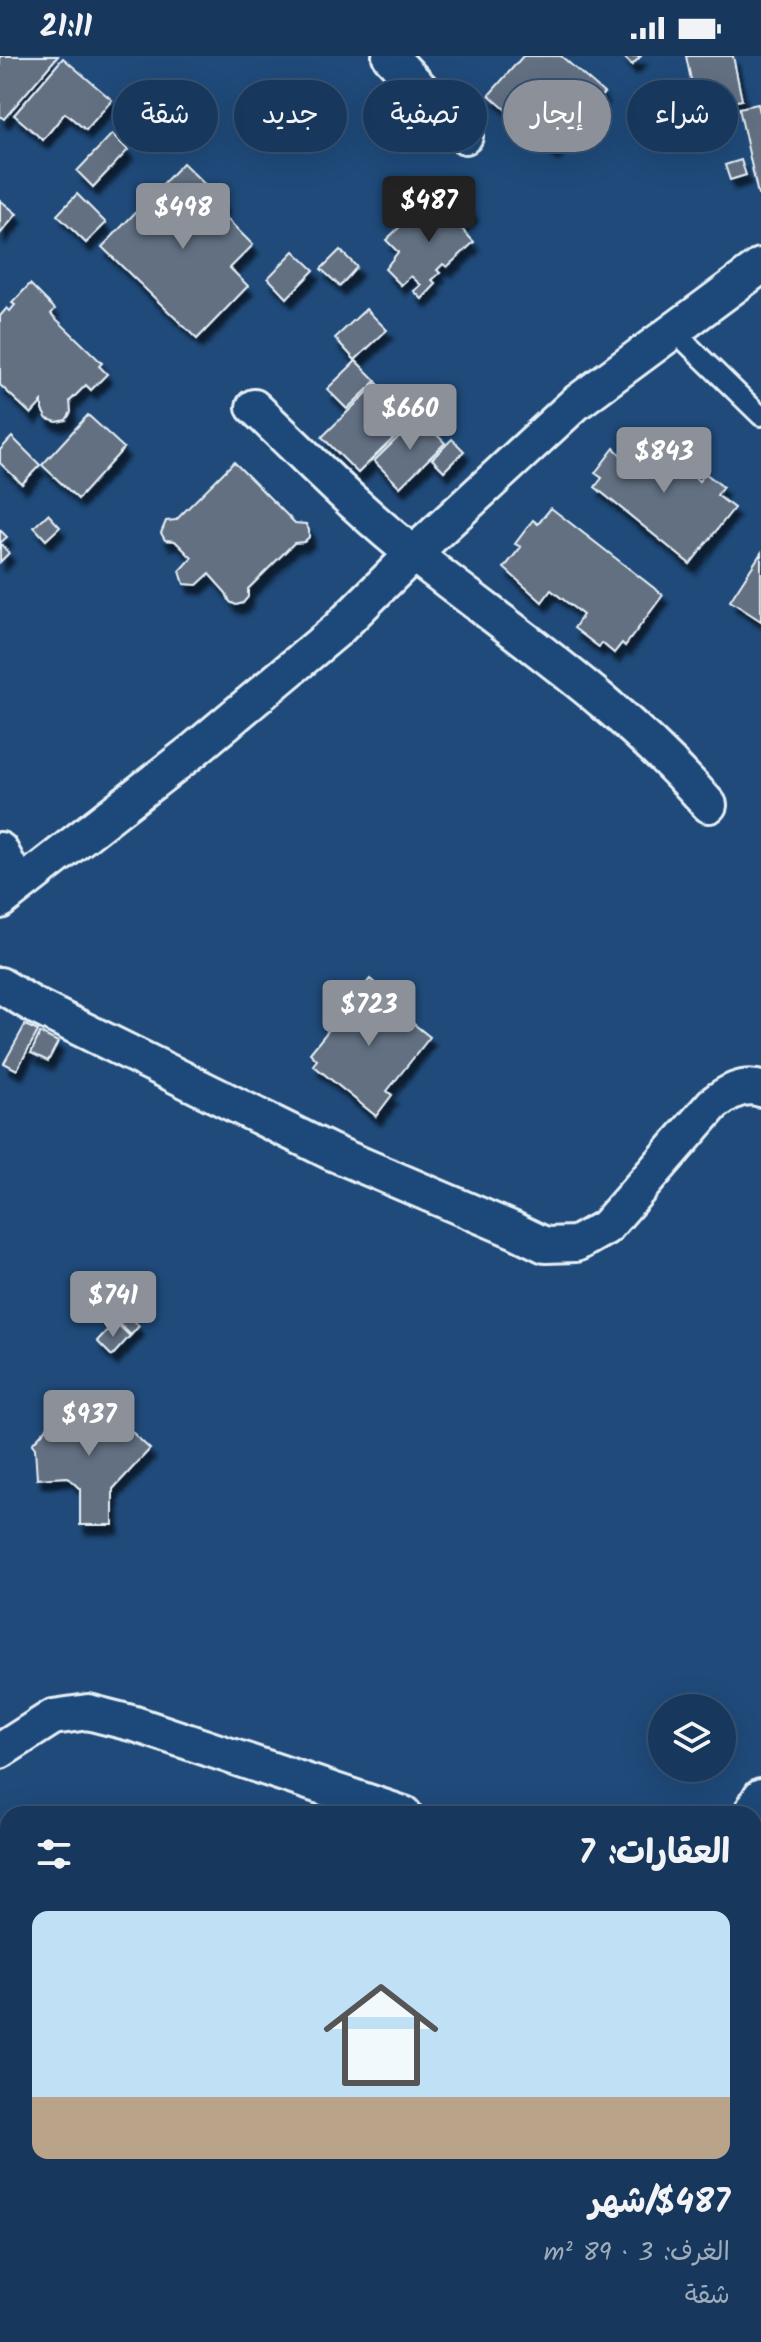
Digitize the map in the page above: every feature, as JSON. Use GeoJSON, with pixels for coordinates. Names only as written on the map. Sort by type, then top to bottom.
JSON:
{"type":"FeatureCollection","features":[{"type":"Feature","properties":{"kind":"street"},"geometry":{"type":"LineString","coordinates":[[390,56],[412,80]]}},
{"type":"Feature","properties":{"kind":"street"},"geometry":{"type":"LineString","coordinates":[[0,850],[10,893],[194,750],[337,630],[413,554],[576,403],[761,266]]}},
{"type":"Feature","properties":{"kind":"street"},"geometry":{"type":"LineString","coordinates":[[254,407],[365,513],[413,554],[612,710],[683,775],[709,805]]}},
{"type":"Feature","properties":{"kind":"street"},"geometry":{"type":"LineString","coordinates":[[0,985],[35,1006],[331,1152],[545,1245],[576,1244],[606,1227],[713,1104],[733,1090],[761,1089]]}},
{"type":"Feature","properties":{"kind":"street"},"geometry":{"type":"LineString","coordinates":[[0,1751],[53,1717],[88,1712],[135,1724],[380,1806]]}},
{"type":"Feature","properties":{"kind":"lane"},"geometry":{"type":"LineString","coordinates":[[672,329],[761,416]]}},
{"type":"Feature","properties":{"kind":"building"},"geometry":{"type":"Polygon","coordinates":[[[0,56],[58,56],[4,119],[0,116],[0,56]]]}},
{"type":"Feature","properties":{"kind":"building"},"geometry":{"type":"Polygon","coordinates":[[[523,56],[561,56],[589,80],[503,80],[503,107],[489,95],[523,56]]]}},
{"type":"Feature","properties":{"kind":"building"},"geometry":{"type":"Polygon","coordinates":[[[623,56],[641,56],[632,65],[623,56]]]}},
{"type":"Feature","properties":{"kind":"building"},"geometry":{"type":"Polygon","coordinates":[[[686,56],[733,56],[738,80],[691,80],[686,56]]]}},
{"type":"Feature","properties":{"kind":"building"},"geometry":{"type":"Polygon","coordinates":[[[63,58],[112,100],[86,130],[65,113],[43,140],[14,115],[63,58]]]}},
{"type":"Feature","properties":{"kind":"building"},"geometry":{"type":"Polygon","coordinates":[[[738,80],[742,100],[738,101],[738,80]]]}},
{"type":"Feature","properties":{"kind":"building"},"geometry":{"type":"Polygon","coordinates":[[[758,104],[761,117],[761,195],[758,195],[739,108],[758,104]]]}},
{"type":"Feature","properties":{"kind":"building"},"geometry":{"type":"Polygon","coordinates":[[[112,134],[113,152],[126,152],[93,187],[77,171],[112,134]]]}},
{"type":"Feature","properties":{"kind":"building"},"geometry":{"type":"Polygon","coordinates":[[[741,160],[746,175],[730,180],[725,165],[741,160]]]}},
{"type":"Feature","properties":{"kind":"building"},"geometry":{"type":"Polygon","coordinates":[[[183,163],[224,203],[218,210],[253,245],[230,268],[248,286],[197,339],[102,247],[183,163]]]}},
{"type":"Feature","properties":{"kind":"building"},"geometry":{"type":"Polygon","coordinates":[[[77,194],[106,223],[86,243],[57,215],[77,194]]]}},
{"type":"Feature","properties":{"kind":"building"},"geometry":{"type":"Polygon","coordinates":[[[431,197],[446,213],[460,199],[473,212],[459,226],[474,242],[447,267],[443,264],[437,270],[440,273],[432,280],[436,284],[422,299],[414,291],[421,285],[411,276],[401,285],[385,269],[398,252],[386,240],[431,197]]]}},
{"type":"Feature","properties":{"kind":"building"},"geometry":{"type":"Polygon","coordinates":[[[0,200],[17,214],[0,234],[0,200]]]}},
{"type":"Feature","properties":{"kind":"building"},"geometry":{"type":"Polygon","coordinates":[[[340,250],[357,267],[340,286],[321,269],[340,250]]]}},
{"type":"Feature","properties":{"kind":"building"},"geometry":{"type":"Polygon","coordinates":[[[294,251],[314,270],[287,298],[268,278],[294,251]]]}},
{"type":"Feature","properties":{"kind":"building"},"geometry":{"type":"Polygon","coordinates":[[[30,284],[55,309],[51,314],[102,363],[99,366],[107,374],[91,390],[86,385],[70,401],[71,412],[66,420],[57,422],[47,419],[42,402],[31,414],[0,385],[0,316],[7,308],[10,311],[15,305],[12,303],[30,284]]]}},
{"type":"Feature","properties":{"kind":"building"},"geometry":{"type":"Polygon","coordinates":[[[366,309],[387,330],[355,360],[335,338],[366,309]]]}},
{"type":"Feature","properties":{"kind":"building"},"geometry":{"type":"Polygon","coordinates":[[[356,361],[376,381],[347,409],[327,389],[356,361]]]}},
{"type":"Feature","properties":{"kind":"building"},"geometry":{"type":"Polygon","coordinates":[[[377,383],[413,419],[358,473],[322,437],[377,383]]]}},
{"type":"Feature","properties":{"kind":"building"},"geometry":{"type":"Polygon","coordinates":[[[88,415],[124,448],[78,499],[42,465],[88,415]]]}},
{"type":"Feature","properties":{"kind":"building"},"geometry":{"type":"Polygon","coordinates":[[[419,417],[445,443],[400,487],[374,461],[419,417]]]}},
{"type":"Feature","properties":{"kind":"building"},"geometry":{"type":"Polygon","coordinates":[[[640,433],[654,444],[661,436],[685,455],[678,464],[699,481],[705,473],[723,487],[717,495],[734,508],[690,564],[595,487],[602,478],[595,473],[614,448],[621,455],[640,433]]]}},
{"type":"Feature","properties":{"kind":"building"},"geometry":{"type":"Polygon","coordinates":[[[12,437],[40,465],[22,484],[0,463],[0,450],[12,437]]]}},
{"type":"Feature","properties":{"kind":"building"},"geometry":{"type":"Polygon","coordinates":[[[452,439],[464,451],[444,471],[432,459],[452,439]]]}},
{"type":"Feature","properties":{"kind":"building"},"geometry":{"type":"Polygon","coordinates":[[[234,462],[295,523],[306,524],[309,530],[309,537],[304,542],[294,543],[248,589],[248,597],[243,603],[236,605],[230,602],[209,574],[197,585],[184,584],[180,571],[192,558],[175,541],[165,540],[161,533],[166,521],[176,520],[234,462]]]}},
{"type":"Feature","properties":{"kind":"building"},"geometry":{"type":"Polygon","coordinates":[[[551,508],[663,595],[625,646],[622,643],[614,653],[602,643],[599,647],[574,628],[583,615],[551,590],[542,602],[504,568],[521,547],[515,544],[533,520],[538,524],[551,508]]]}},
{"type":"Feature","properties":{"kind":"building"},"geometry":{"type":"Polygon","coordinates":[[[48,514],[60,527],[46,540],[34,527],[48,514]]]}},
{"type":"Feature","properties":{"kind":"building"},"geometry":{"type":"Polygon","coordinates":[[[0,530],[7,537],[0,543],[0,530]]]}},
{"type":"Feature","properties":{"kind":"building"},"geometry":{"type":"Polygon","coordinates":[[[0,543],[9,553],[0,562],[0,543]]]}},
{"type":"Feature","properties":{"kind":"building"},"geometry":{"type":"Polygon","coordinates":[[[761,553],[761,621],[730,601],[761,553]]]}},
{"type":"Feature","properties":{"kind":"building"},"geometry":{"type":"Polygon","coordinates":[[[370,979],[383,990],[379,996],[430,1037],[387,1091],[392,1095],[376,1116],[313,1065],[317,1060],[310,1053],[370,979]]]}},
{"type":"Feature","properties":{"kind":"building"},"geometry":{"type":"Polygon","coordinates":[[[25,1025],[38,1031],[17,1070],[4,1063],[25,1025]]]}},
{"type":"Feature","properties":{"kind":"building"},"geometry":{"type":"Polygon","coordinates":[[[40,1033],[58,1042],[48,1061],[31,1053],[40,1033]]]}},
{"type":"Feature","properties":{"kind":"building"},"geometry":{"type":"Polygon","coordinates":[[[125,1313],[139,1326],[131,1335],[117,1322],[125,1313]]]}},
{"type":"Feature","properties":{"kind":"building"},"geometry":{"type":"Polygon","coordinates":[[[115,1322],[130,1336],[112,1356],[97,1341],[115,1322]]]}},
{"type":"Feature","properties":{"kind":"building"},"geometry":{"type":"Polygon","coordinates":[[[97,1399],[150,1449],[113,1489],[113,1525],[80,1525],[80,1489],[67,1477],[37,1479],[35,1448],[32,1444],[66,1407],[79,1419],[97,1399]]]}}]}
